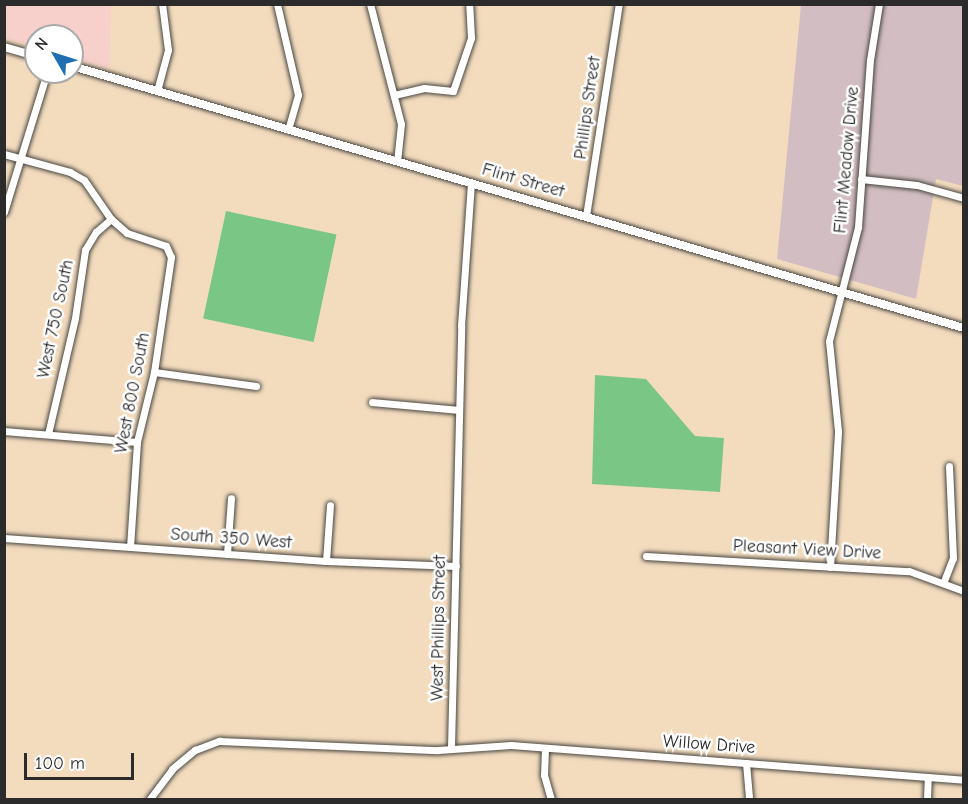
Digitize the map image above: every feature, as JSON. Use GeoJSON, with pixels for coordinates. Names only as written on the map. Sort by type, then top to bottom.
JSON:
{"type":"FeatureCollection","features":[{"type":"Feature","properties":{"kind":"street"},"geometry":{"type":"LineString","coordinates":[[157,91],[168,50],[162,4]]}},
{"type":"Feature","properties":{"kind":"street"},"geometry":{"type":"LineString","coordinates":[[277,4],[298,95],[288,130]]}},
{"type":"Feature","properties":{"kind":"street"},"geometry":{"type":"LineString","coordinates":[[370,4],[401,124],[398,161]]}},
{"type":"Feature","properties":{"kind":"street"},"geometry":{"type":"LineString","coordinates":[[394,95],[424,88],[453,91],[471,38],[469,4]]}},
{"type":"Feature","properties":{"kind":"street","name":"Phillips Street"},"geometry":{"type":"LineString","coordinates":[[586,216],[619,4]]}},
{"type":"Feature","properties":{"kind":"street","name":"Flint Meadow Drive"},"geometry":{"type":"LineString","coordinates":[[830,567],[838,431],[829,341],[840,292],[855,244],[870,60],[879,4]]}},
{"type":"Feature","properties":{"kind":"street"},"geometry":{"type":"LineString","coordinates":[[4,47],[24,53]]}},
{"type":"Feature","properties":{"kind":"street","name":"Flint Street"},"geometry":{"type":"LineString","coordinates":[[84,70],[963,328]]}},
{"type":"Feature","properties":{"kind":"street"},"geometry":{"type":"LineString","coordinates":[[4,212],[43,84]]}},
{"type":"Feature","properties":{"kind":"street"},"geometry":{"type":"LineString","coordinates":[[4,154],[70,172],[84,180],[111,219]]}},
{"type":"Feature","properties":{"kind":"street"},"geometry":{"type":"LineString","coordinates":[[861,179],[917,185],[963,198]]}},
{"type":"Feature","properties":{"kind":"street","name":"West Phillips Street"},"geometry":{"type":"LineString","coordinates":[[451,747],[459,410],[471,183]]}},
{"type":"Feature","properties":{"kind":"street","name":"West 800 South"},"geometry":{"type":"LineString","coordinates":[[111,219],[128,233],[166,246],[171,257],[154,372],[137,442],[130,547]]}},
{"type":"Feature","properties":{"kind":"street","name":"West 750 South"},"geometry":{"type":"LineString","coordinates":[[48,434],[75,318],[85,250],[96,232],[111,219]]}},
{"type":"Feature","properties":{"kind":"street"},"geometry":{"type":"LineString","coordinates":[[154,372],[256,386]]}},
{"type":"Feature","properties":{"kind":"street"},"geometry":{"type":"LineString","coordinates":[[372,402],[459,410]]}},
{"type":"Feature","properties":{"kind":"street"},"geometry":{"type":"LineString","coordinates":[[4,431],[137,442]]}},
{"type":"Feature","properties":{"kind":"street"},"geometry":{"type":"LineString","coordinates":[[944,581],[953,558],[949,466]]}},
{"type":"Feature","properties":{"kind":"street"},"geometry":{"type":"LineString","coordinates":[[227,554],[231,498]]}},
{"type":"Feature","properties":{"kind":"street"},"geometry":{"type":"LineString","coordinates":[[326,561],[330,505]]}},
{"type":"Feature","properties":{"kind":"street","name":"South 350 West"},"geometry":{"type":"LineString","coordinates":[[4,538],[326,561],[456,566]]}},
{"type":"Feature","properties":{"kind":"street","name":"Pleasant View Drive"},"geometry":{"type":"LineString","coordinates":[[646,556],[909,572],[944,581],[963,591]]}},
{"type":"Feature","properties":{"kind":"street"},"geometry":{"type":"LineString","coordinates":[[148,800],[172,769],[195,750],[219,741],[438,750],[451,747]]}},
{"type":"Feature","properties":{"kind":"street","name":"Willow Drive"},"geometry":{"type":"LineString","coordinates":[[451,747],[545,748],[963,780]]}},
{"type":"Feature","properties":{"kind":"street"},"geometry":{"type":"LineString","coordinates":[[545,748],[544,775],[551,800]]}},
{"type":"Feature","properties":{"kind":"street"},"geometry":{"type":"LineString","coordinates":[[747,763],[749,800]]}},
{"type":"Feature","properties":{"kind":"street"},"geometry":{"type":"LineString","coordinates":[[927,800],[928,777]]}},
{"type":"Feature","properties":{"kind":"shaded area"},"geometry":{"type":"Polygon","coordinates":[[[4,5],[111,5],[110,69],[84,61],[84,24],[24,24],[24,44],[5,38],[4,5]]]}},
{"type":"Feature","properties":{"kind":"shaded area"},"geometry":{"type":"Polygon","coordinates":[[[801,5],[963,5],[963,186],[936,179],[916,299],[777,259],[801,5]]]}},
{"type":"Feature","properties":{"kind":"green space"},"geometry":{"type":"Polygon","coordinates":[[[226,211],[337,234],[314,342],[203,319],[226,211]]]}},
{"type":"Feature","properties":{"kind":"green space"},"geometry":{"type":"Polygon","coordinates":[[[595,375],[646,379],[695,436],[724,438],[720,492],[592,484],[595,375]]]}}]}
